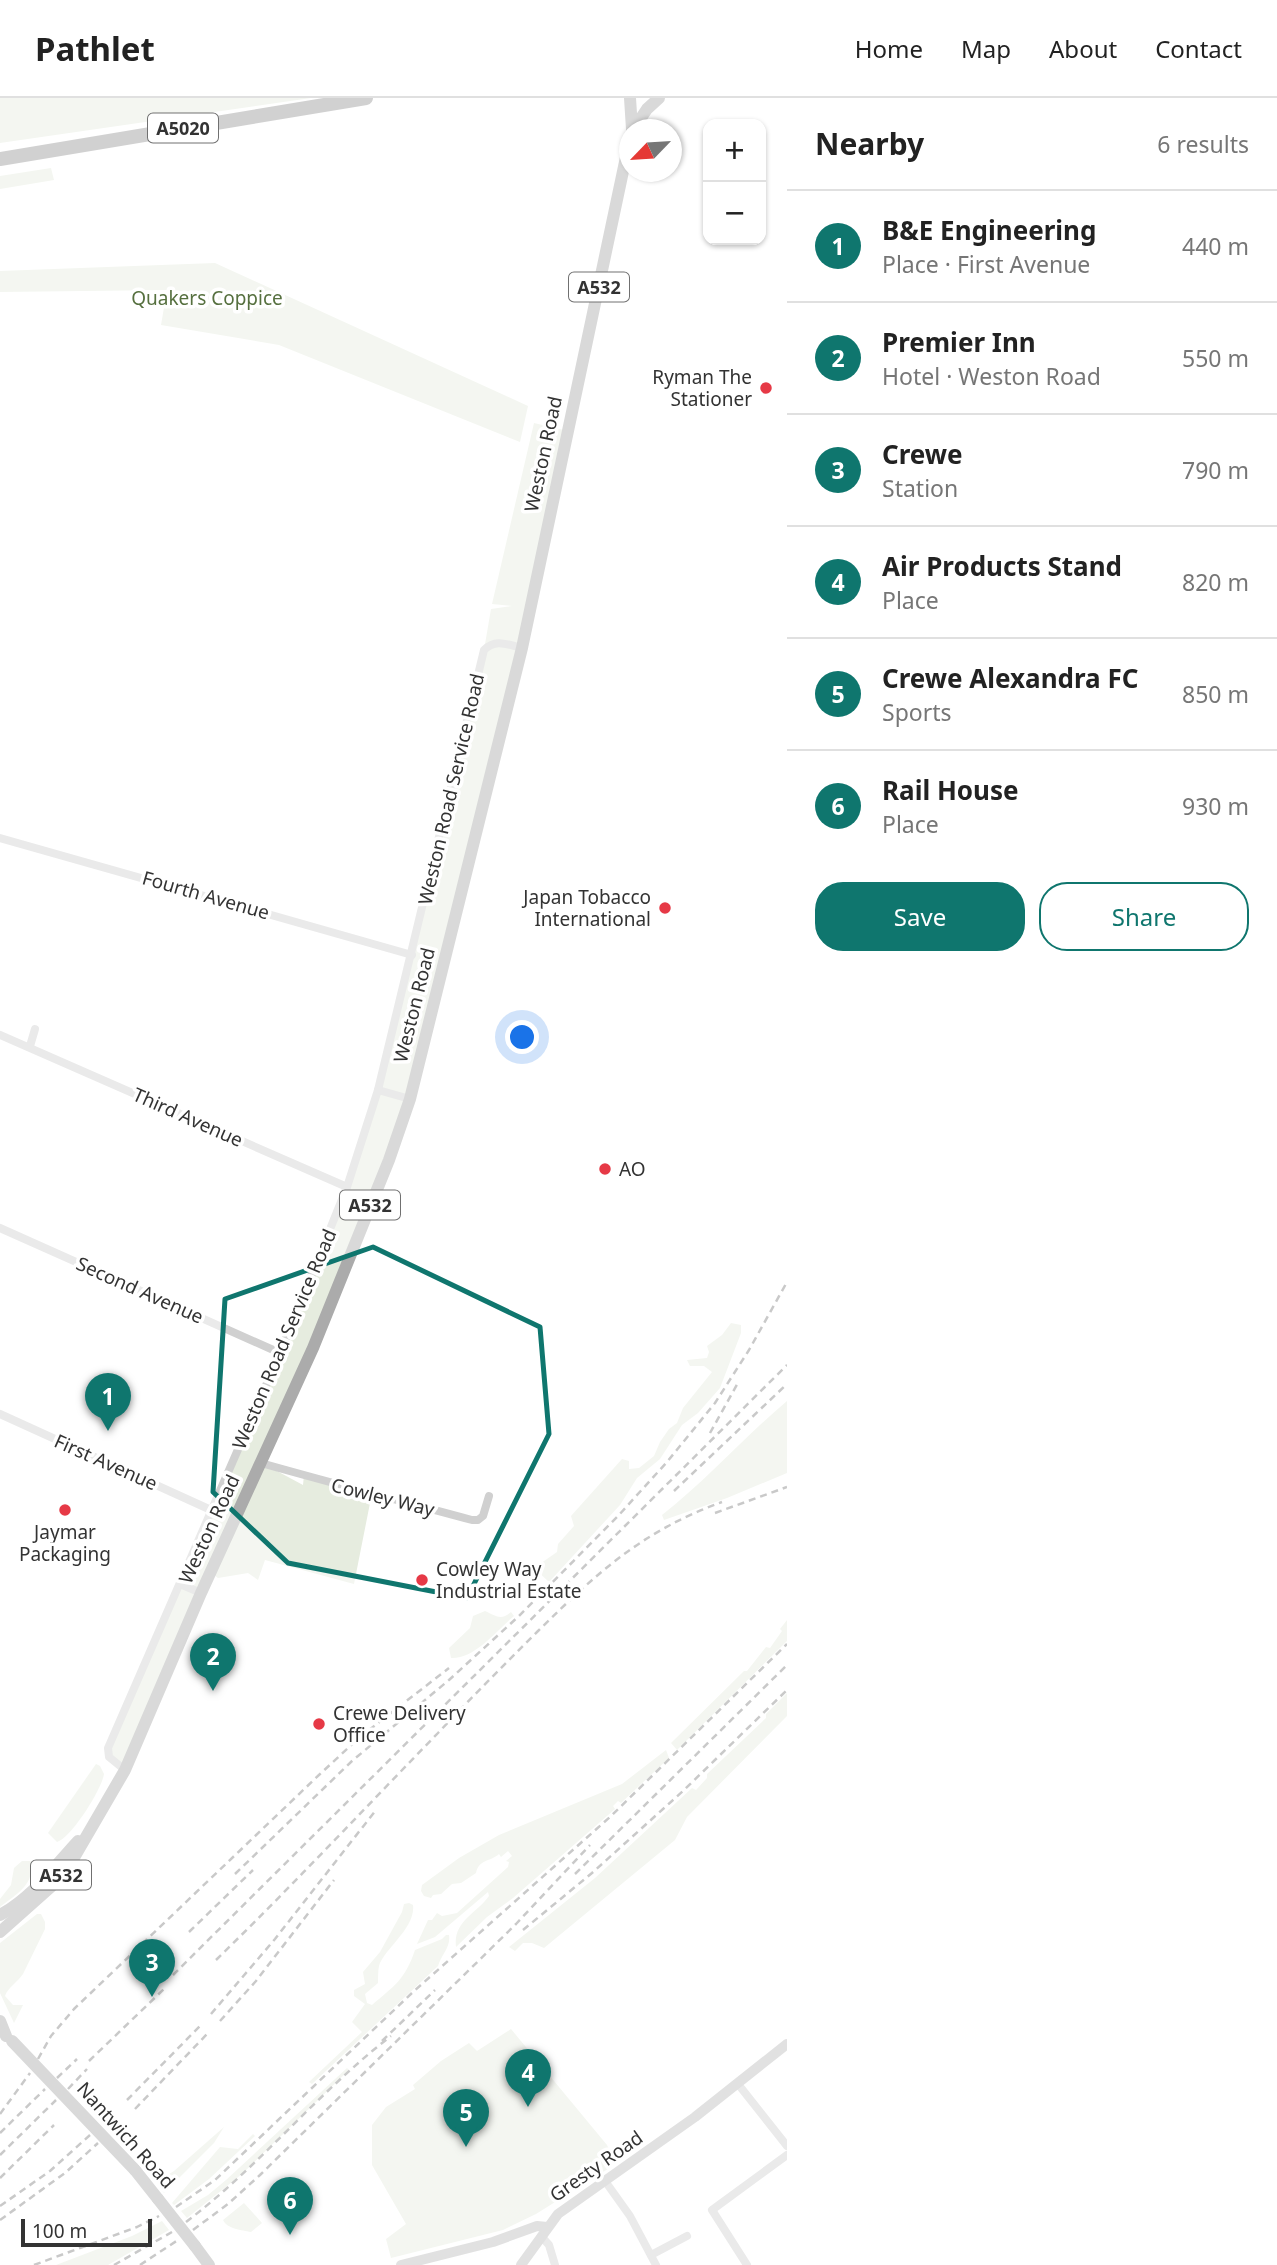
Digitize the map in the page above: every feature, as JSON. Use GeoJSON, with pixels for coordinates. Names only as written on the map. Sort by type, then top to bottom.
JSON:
{"type":"FeatureCollection","features":[{"type":"Feature","properties":{"kind":"highway","name":"A5020"},"geometry":{"type":"LineString","coordinates":[[0,159],[366,98]]}},
{"type":"Feature","properties":{"kind":"main road"},"geometry":{"type":"LineString","coordinates":[[630,98],[632,119]]}},
{"type":"Feature","properties":{"kind":"main road"},"geometry":{"type":"LineString","coordinates":[[640,119],[646,109],[659,98]]}},
{"type":"Feature","properties":{"kind":"main road","name":"Weston Road"},"geometry":{"type":"LineString","coordinates":[[0,1932],[54,1884],[74,1858],[125,1770],[201,1593],[313,1348],[389,1160],[410,1098],[522,648],[621,182]]}},
{"type":"Feature","properties":{"kind":"main road","name":"Weston Road"},"geometry":{"type":"LineString","coordinates":[[0,1915],[40,1886],[90,1829]]}},
{"type":"Feature","properties":{"kind":"main road","name":"Nantwich Road"},"geometry":{"type":"LineString","coordinates":[[0,2021],[6,2036],[115,2147],[209,2265]]}},
{"type":"Feature","properties":{"kind":"main road","name":"Gresty Road"},"geometry":{"type":"LineString","coordinates":[[401,2265],[493,2242],[537,2226],[544,2231],[558,2214],[738,2084],[787,2044]]}},
{"type":"Feature","properties":{"kind":"main road"},"geometry":{"type":"LineString","coordinates":[[521,2265],[544,2231]]}},
{"type":"Feature","properties":{"kind":"street","name":"Weston Road Service Road"},"geometry":{"type":"LineString","coordinates":[[125,1770],[109,1757],[108,1748],[280,1353],[347,1186],[378,1090],[484,650],[497,642],[522,648]]}},
{"type":"Feature","properties":{"kind":"street","name":"Fourth Avenue"},"geometry":{"type":"LineString","coordinates":[[0,838],[412,955]]}},
{"type":"Feature","properties":{"kind":"street"},"geometry":{"type":"LineString","coordinates":[[30,1046],[35,1029]]}},
{"type":"Feature","properties":{"kind":"street","name":"Third Avenue"},"geometry":{"type":"LineString","coordinates":[[0,1035],[347,1186]]}},
{"type":"Feature","properties":{"kind":"street"},"geometry":{"type":"LineString","coordinates":[[378,1090],[410,1098]]}},
{"type":"Feature","properties":{"kind":"street","name":"Second Avenue"},"geometry":{"type":"LineString","coordinates":[[0,1228],[280,1353]]}},
{"type":"Feature","properties":{"kind":"street","name":"First Avenue"},"geometry":{"type":"LineString","coordinates":[[0,1414],[212,1510]]}},
{"type":"Feature","properties":{"kind":"street","name":"Cowley Way"},"geometry":{"type":"LineString","coordinates":[[261,1463],[320,1481],[478,1521],[483,1516],[489,1496]]}},
{"type":"Feature","properties":{"kind":"street"},"geometry":{"type":"LineString","coordinates":[[180,1584],[201,1593]]}},
{"type":"Feature","properties":{"kind":"street"},"geometry":{"type":"LineString","coordinates":[[738,2084],[787,2146]]}},
{"type":"Feature","properties":{"kind":"street"},"geometry":{"type":"LineString","coordinates":[[747,2265],[712,2210],[787,2155]]}},
{"type":"Feature","properties":{"kind":"street"},"geometry":{"type":"LineString","coordinates":[[606,2181],[630,2216],[656,2265]]}},
{"type":"Feature","properties":{"kind":"street"},"geometry":{"type":"LineString","coordinates":[[544,2231],[555,2265]]}},
{"type":"Feature","properties":{"kind":"street"},"geometry":{"type":"LineString","coordinates":[[651,2255],[687,2236]]}},
{"type":"Feature","properties":{"kind":"highlighted area"},"geometry":{"type":"Polygon","coordinates":[[[373,1247],[540,1327],[549,1434],[467,1598],[288,1563],[213,1492],[225,1299],[373,1247]]]}},
{"type":"Feature","properties":{"kind":"green space"},"geometry":{"type":"Polygon","coordinates":[[[0,98],[311,98],[0,143],[0,98]]]}},
{"type":"Feature","properties":{"kind":"green space"},"geometry":{"type":"Polygon","coordinates":[[[51,168],[54,180],[0,189],[0,176],[51,168]]]}},
{"type":"Feature","properties":{"kind":"green space","name":"Quakers Coppice"},"geometry":{"type":"Polygon","coordinates":[[[215,263],[528,406],[520,442],[279,345],[161,325],[167,290],[0,292],[0,271],[215,263]]]}},
{"type":"Feature","properties":{"kind":"green space"},"geometry":{"type":"Polygon","coordinates":[[[534,423],[568,431],[410,1098],[262,1463],[303,1485],[304,1475],[372,1493],[354,1584],[265,1560],[258,1580],[248,1573],[218,1578],[211,1573],[125,1770],[109,1757],[122,1714],[347,1187],[378,1090],[484,650],[491,609],[512,606],[492,604],[534,423]]]}},
{"type":"Feature","properties":{"kind":"green space"},"geometry":{"type":"Polygon","coordinates":[[[731,1323],[741,1325],[741,1333],[720,1388],[698,1413],[682,1425],[660,1459],[637,1478],[620,1505],[549,1582],[534,1568],[557,1552],[558,1544],[574,1526],[571,1516],[622,1459],[629,1461],[629,1469],[639,1468],[654,1456],[669,1429],[677,1423],[683,1408],[712,1372],[704,1366],[690,1366],[687,1360],[707,1358],[707,1346],[722,1335],[731,1323]]]}},
{"type":"Feature","properties":{"kind":"green space"},"geometry":{"type":"Polygon","coordinates":[[[787,1401],[787,1473],[664,1520],[662,1515],[787,1401]]]}},
{"type":"Feature","properties":{"kind":"green space"},"geometry":{"type":"Polygon","coordinates":[[[485,1611],[501,1617],[511,1612],[514,1616],[477,1649],[451,1658],[449,1648],[470,1628],[473,1616],[485,1611]]]}},
{"type":"Feature","properties":{"kind":"green space"},"geometry":{"type":"Polygon","coordinates":[[[787,1620],[787,1641],[677,1750],[671,1743],[747,1671],[766,1647],[770,1648],[787,1620]]]}},
{"type":"Feature","properties":{"kind":"green space"},"geometry":{"type":"Polygon","coordinates":[[[787,1693],[787,1716],[687,1817],[675,1840],[544,1948],[532,1943],[523,1943],[515,1951],[509,1947],[595,1878],[692,1788],[696,1790],[707,1778],[707,1774],[766,1718],[766,1714],[787,1693]]]}},
{"type":"Feature","properties":{"kind":"green space"},"geometry":{"type":"Polygon","coordinates":[[[666,1750],[669,1758],[621,1803],[618,1801],[613,1806],[615,1809],[513,1898],[487,1917],[456,1947],[456,1938],[462,1924],[489,1896],[488,1892],[435,1937],[417,1944],[428,1920],[432,1920],[437,1913],[442,1916],[457,1913],[508,1867],[509,1862],[506,1861],[512,1856],[508,1851],[501,1857],[499,1854],[482,1863],[476,1873],[461,1883],[452,1884],[441,1894],[431,1898],[424,1896],[422,1885],[459,1858],[499,1835],[622,1784],[666,1750]]]}},
{"type":"Feature","properties":{"kind":"green space"},"geometry":{"type":"Polygon","coordinates":[[[96,1764],[104,1774],[98,1790],[70,1832],[57,1842],[48,1833],[96,1764]]]}},
{"type":"Feature","properties":{"kind":"green space"},"geometry":{"type":"Polygon","coordinates":[[[22,1861],[30,1861],[35,1867],[30,1869],[29,1880],[0,1907],[0,1899],[11,1885],[14,1868],[22,1861]]]}},
{"type":"Feature","properties":{"kind":"green space"},"geometry":{"type":"Polygon","coordinates":[[[404,1904],[413,1905],[410,1922],[382,1959],[378,1983],[365,1994],[367,2003],[372,2005],[398,1982],[415,1950],[449,1935],[449,1943],[438,1966],[312,2084],[309,2082],[362,2032],[352,2022],[365,2004],[354,1996],[354,1990],[365,1984],[363,1972],[380,1952],[404,1904]]]}},
{"type":"Feature","properties":{"kind":"green space"},"geometry":{"type":"Polygon","coordinates":[[[37,1914],[41,1914],[45,1929],[23,1974],[5,1996],[13,2005],[23,2005],[14,2023],[0,1993],[0,1943],[37,1914]]]}},
{"type":"Feature","properties":{"kind":"green space"},"geometry":{"type":"Polygon","coordinates":[[[511,2029],[607,2145],[612,2156],[611,2167],[536,2214],[503,2230],[391,2258],[386,2239],[406,2224],[372,2165],[372,2125],[386,2107],[415,2089],[413,2085],[441,2061],[469,2043],[477,2051],[511,2029]]]}},
{"type":"Feature","properties":{"kind":"green space"},"geometry":{"type":"Polygon","coordinates":[[[347,2068],[349,2070],[242,2174],[187,2218],[181,2211],[208,2195],[226,2180],[347,2068]]]}},
{"type":"Feature","properties":{"kind":"green space"},"geometry":{"type":"Polygon","coordinates":[[[224,2127],[214,2143],[164,2193],[156,2182],[174,2171],[224,2127]]]}},
{"type":"Feature","properties":{"kind":"green space"},"geometry":{"type":"Polygon","coordinates":[[[253,2134],[255,2136],[209,2179],[174,2205],[172,2203],[220,2147],[238,2149],[253,2134]]]}},
{"type":"Feature","properties":{"kind":"green space"},"geometry":{"type":"Polygon","coordinates":[[[244,2203],[262,2223],[251,2232],[231,2227],[223,2220],[244,2203]]]}},
{"type":"Feature","properties":{"kind":"green space"},"geometry":{"type":"Polygon","coordinates":[[[162,2221],[169,2230],[108,2265],[56,2265],[132,2236],[162,2221]]]}},
{"type":"Feature","properties":{"kind":"railway"},"geometry":{"type":"LineString","coordinates":[[235,1874],[352,1761],[449,1680],[519,1616],[618,1516],[715,1403],[749,1350],[787,1282]]}},
{"type":"Feature","properties":{"kind":"railway"},"geometry":{"type":"LineString","coordinates":[[173,1975],[787,1365]]}},
{"type":"Feature","properties":{"kind":"railway"},"geometry":{"type":"LineString","coordinates":[[710,1433],[739,1381]]}},
{"type":"Feature","properties":{"kind":"railway"},"geometry":{"type":"LineString","coordinates":[[674,1491],[787,1384]]}},
{"type":"Feature","properties":{"kind":"railway"},"geometry":{"type":"LineString","coordinates":[[715,1513],[787,1487]]}},
{"type":"Feature","properties":{"kind":"railway"},"geometry":{"type":"LineString","coordinates":[[216,1960],[580,1590],[644,1540],[694,1513],[722,1502]]}},
{"type":"Feature","properties":{"kind":"railway"},"geometry":{"type":"LineString","coordinates":[[176,2207],[215,2180],[413,1992],[610,1817],[787,1644]]}},
{"type":"Feature","properties":{"kind":"railway"},"geometry":{"type":"LineString","coordinates":[[575,1874],[787,1665]]}},
{"type":"Feature","properties":{"kind":"railway"},"geometry":{"type":"LineString","coordinates":[[38,2059],[51,2036],[74,2009],[320,1774],[360,1737],[449,1668]]}},
{"type":"Feature","properties":{"kind":"railway"},"geometry":{"type":"LineString","coordinates":[[523,1930],[592,1873],[683,1791],[787,1690]]}},
{"type":"Feature","properties":{"kind":"railway"},"geometry":{"type":"LineString","coordinates":[[211,2014],[275,1939],[376,1810]]}},
{"type":"Feature","properties":{"kind":"railway"},"geometry":{"type":"LineString","coordinates":[[193,2230],[228,2204],[260,2175],[516,1924],[590,1845]]}},
{"type":"Feature","properties":{"kind":"railway"},"geometry":{"type":"LineString","coordinates":[[189,1932],[253,1870]]}},
{"type":"Feature","properties":{"kind":"railway"},"geometry":{"type":"LineString","coordinates":[[220,2021],[256,1981],[334,1880]]}},
{"type":"Feature","properties":{"kind":"railway"},"geometry":{"type":"LineString","coordinates":[[89,2061],[164,1989]]}},
{"type":"Feature","properties":{"kind":"railway"},"geometry":{"type":"LineString","coordinates":[[382,2041],[435,1990]]}},
{"type":"Feature","properties":{"kind":"railway"},"geometry":{"type":"LineString","coordinates":[[127,2100],[200,2026]]}},
{"type":"Feature","properties":{"kind":"railway"},"geometry":{"type":"LineString","coordinates":[[135,2109],[208,2033]]}},
{"type":"Feature","properties":{"kind":"railway"},"geometry":{"type":"LineString","coordinates":[[186,2222],[239,2177],[339,2081],[391,2036]]}},
{"type":"Feature","properties":{"kind":"railway"},"geometry":{"type":"LineString","coordinates":[[57,2078],[77,2059]]}},
{"type":"Feature","properties":{"kind":"railway"},"geometry":{"type":"LineString","coordinates":[[68,2089],[87,2069]]}},
{"type":"Feature","properties":{"kind":"railway"},"geometry":{"type":"LineString","coordinates":[[0,2114],[30,2073]]}},
{"type":"Feature","properties":{"kind":"railway"},"geometry":{"type":"LineString","coordinates":[[0,2133],[45,2089]]}},
{"type":"Feature","properties":{"kind":"railway"},"geometry":{"type":"LineString","coordinates":[[0,2155],[56,2100]]}},
{"type":"Feature","properties":{"kind":"railway"},"geometry":{"type":"LineString","coordinates":[[0,2178],[54,2125]]}},
{"type":"Feature","properties":{"kind":"railway"},"geometry":{"type":"LineString","coordinates":[[0,2206],[50,2171],[90,2135]]}},
{"type":"Feature","properties":{"kind":"railway"},"geometry":{"type":"LineString","coordinates":[[0,2220],[65,2173],[98,2143]]}},
{"type":"Feature","properties":{"kind":"railway"},"geometry":{"type":"LineString","coordinates":[[34,2265],[137,2227],[159,2216]]}},
{"type":"Feature","properties":{"kind":"railway"},"geometry":{"type":"LineString","coordinates":[[114,2265],[172,2232]]}},
{"type":"Feature","properties":{"kind":"railway"},"geometry":{"type":"LineString","coordinates":[[140,2265],[178,2240]]}},
{"type":"Feature","properties":{"kind":"place","name":"Ryman The Stationer"},"geometry":{"type":"Point","coordinates":[766,388]}},
{"type":"Feature","properties":{"kind":"place","name":"Japan Tobacco International"},"geometry":{"type":"Point","coordinates":[665,908]}},
{"type":"Feature","properties":{"kind":"place","name":"AO"},"geometry":{"type":"Point","coordinates":[605,1169]}},
{"type":"Feature","properties":{"kind":"place","name":"B&E Engineering"},"geometry":{"type":"Point","coordinates":[108,1431]}},
{"type":"Feature","properties":{"kind":"place","name":"Jaymar Packaging"},"geometry":{"type":"Point","coordinates":[65,1510]}},
{"type":"Feature","properties":{"kind":"place","name":"Cowley Way Industrial Estate"},"geometry":{"type":"Point","coordinates":[422,1580]}},
{"type":"Feature","properties":{"kind":"place","name":"Premier Inn"},"geometry":{"type":"Point","coordinates":[213,1691]}},
{"type":"Feature","properties":{"kind":"place","name":"Crewe Delivery Office"},"geometry":{"type":"Point","coordinates":[319,1724]}},
{"type":"Feature","properties":{"kind":"place","name":"Crewe"},"geometry":{"type":"Point","coordinates":[152,1997]}},
{"type":"Feature","properties":{"kind":"place","name":"Air Products Stand"},"geometry":{"type":"Point","coordinates":[528,2107]}},
{"type":"Feature","properties":{"kind":"place","name":"Crewe Alexandra FC"},"geometry":{"type":"Point","coordinates":[466,2147]}},
{"type":"Feature","properties":{"kind":"place","name":"Rail House"},"geometry":{"type":"Point","coordinates":[290,2235]}}]}
